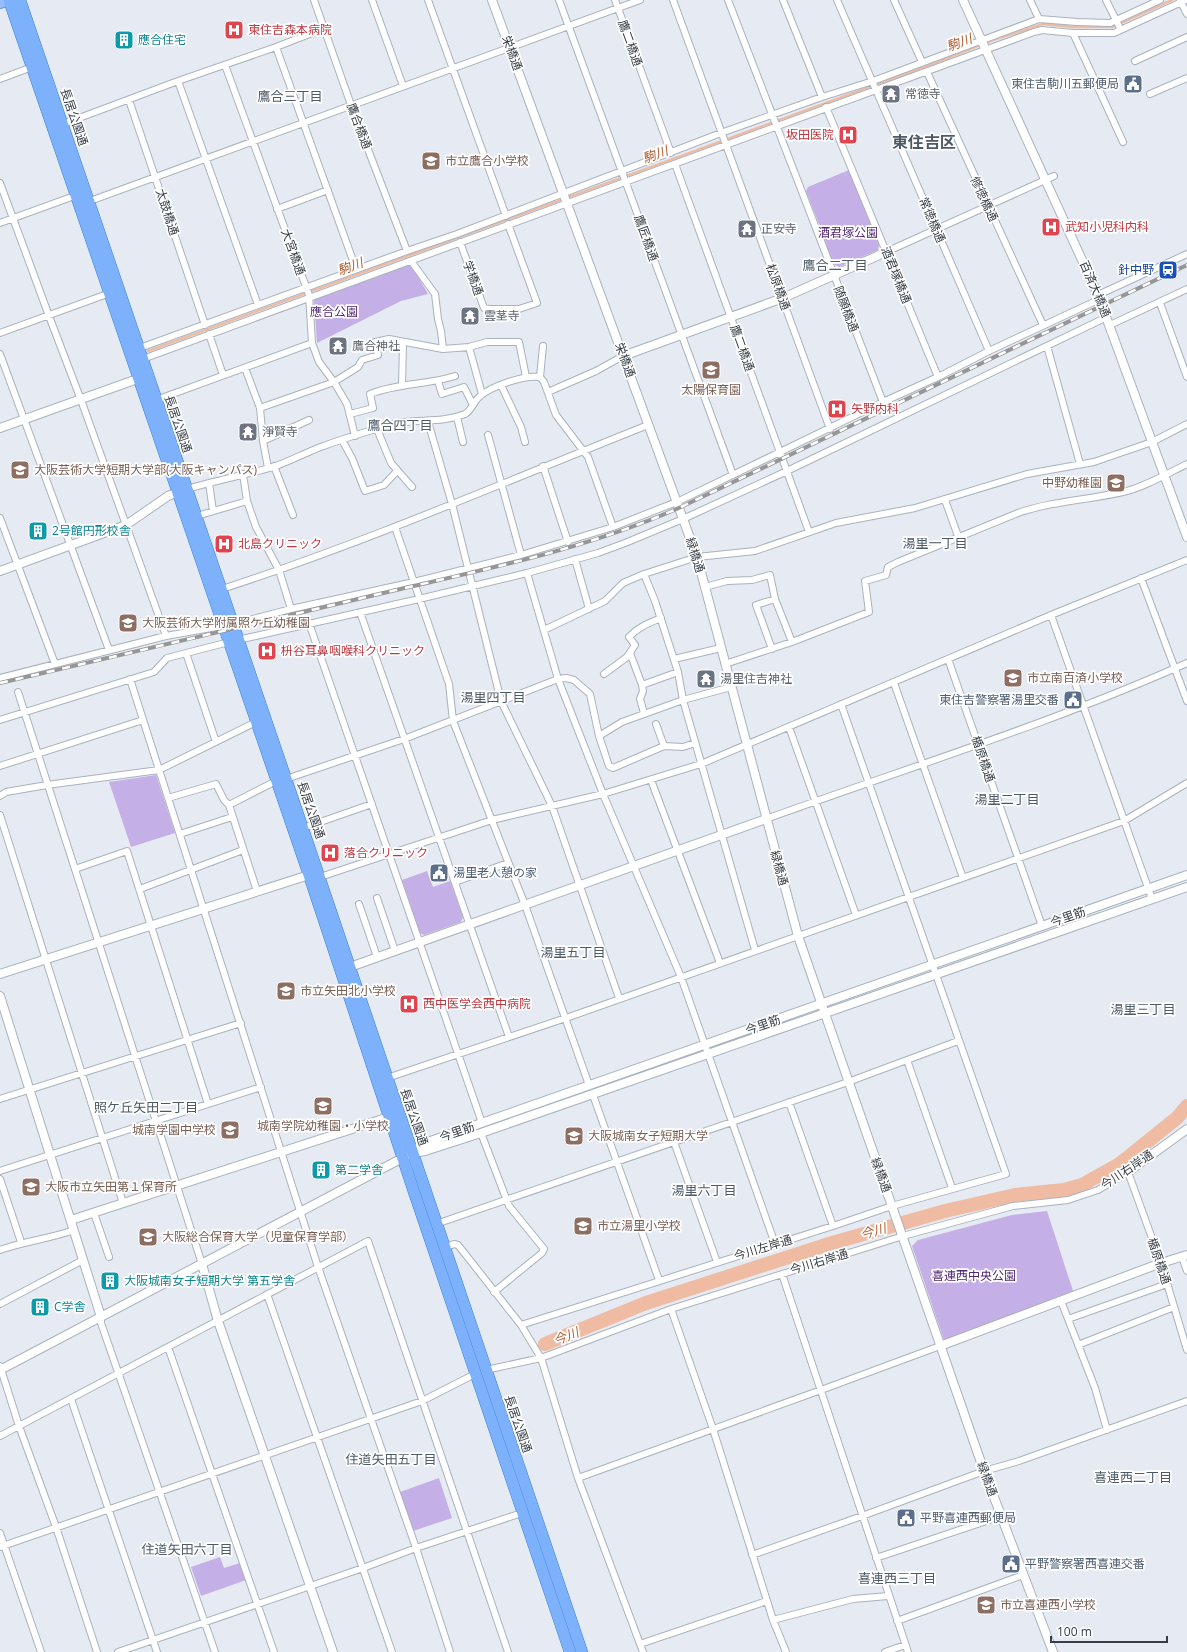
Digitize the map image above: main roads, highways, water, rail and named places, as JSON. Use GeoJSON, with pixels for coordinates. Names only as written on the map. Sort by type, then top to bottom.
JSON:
{"type":"FeatureCollection","features":[{"type":"Feature","properties":{"kind":"highway","name":"長居公園通"},"geometry":{"type":"LineString","coordinates":[[9,0],[110,293],[136,355]]}},
{"type":"Feature","properties":{"kind":"highway","name":"長居公園通"},"geometry":{"type":"LineString","coordinates":[[20,0],[90,201],[143,377],[314,876],[389,1117],[436,1224],[444,1248],[522,1513],[570,1652]]}},
{"type":"Feature","properties":{"kind":"highway","name":"長居公園通"},"geometry":{"type":"LineString","coordinates":[[143,377],[156,400],[182,490],[197,516],[222,588],[228,624]]}},
{"type":"Feature","properties":{"kind":"highway","name":"長居公園通"},"geometry":{"type":"LineString","coordinates":[[234,641],[256,722],[303,828],[314,876],[350,967],[387,1078],[407,1155],[481,1372],[580,1651]]}},
{"type":"Feature","properties":{"kind":"main road"},"geometry":{"type":"LineString","coordinates":[[0,3],[9,0]]}},
{"type":"Feature","properties":{"kind":"waterway","name":"駒川"},"geometry":{"type":"LineString","coordinates":[[148,351],[924,67],[993,40],[1043,24],[1074,27],[1112,27],[1172,0]]}},
{"type":"Feature","properties":{"kind":"waterway","name":"今川"},"geometry":{"type":"LineString","coordinates":[[545,1344],[646,1303],[832,1243],[945,1211],[1015,1195],[1064,1190],[1082,1185],[1121,1163],[1178,1117],[1187,1106]]}},
{"type":"Feature","properties":{"kind":"railway"},"geometry":{"type":"LineString","coordinates":[[0,683],[532,558],[645,522],[681,507],[1187,265]]}},
{"type":"Feature","properties":{"kind":"place","name":"東住吉森本病院"},"geometry":{"type":"Point","coordinates":[234,30]}},
{"type":"Feature","properties":{"kind":"place","name":"應合住宅"},"geometry":{"type":"Point","coordinates":[124,40]}},
{"type":"Feature","properties":{"kind":"place","name":"東住吉駒川五郵便局"},"geometry":{"type":"Point","coordinates":[1133,84]}},
{"type":"Feature","properties":{"kind":"place","name":"常徳寺"},"geometry":{"type":"Point","coordinates":[891,94]}},
{"type":"Feature","properties":{"kind":"place","name":"坂田医院"},"geometry":{"type":"Point","coordinates":[848,135]}},
{"type":"Feature","properties":{"kind":"place","name":"市立鷹合小学校"},"geometry":{"type":"Point","coordinates":[431,161]}},
{"type":"Feature","properties":{"kind":"place","name":"武知小児科内科"},"geometry":{"type":"Point","coordinates":[1051,227]}},
{"type":"Feature","properties":{"kind":"place","name":"正安寺"},"geometry":{"type":"Point","coordinates":[747,229]}},
{"type":"Feature","properties":{"kind":"place","name":"針中野"},"geometry":{"type":"Point","coordinates":[1168,270]}},
{"type":"Feature","properties":{"kind":"place","name":"雲茎寺"},"geometry":{"type":"Point","coordinates":[470,316]}},
{"type":"Feature","properties":{"kind":"place","name":"鷹合神社"},"geometry":{"type":"Point","coordinates":[338,346]}},
{"type":"Feature","properties":{"kind":"place","name":"太陽保育園"},"geometry":{"type":"Point","coordinates":[711,370]}},
{"type":"Feature","properties":{"kind":"place","name":"矢野内科"},"geometry":{"type":"Point","coordinates":[837,409]}},
{"type":"Feature","properties":{"kind":"place","name":"淨賢寺"},"geometry":{"type":"Point","coordinates":[248,432]}},
{"type":"Feature","properties":{"kind":"place","name":"大阪芸術大学短期大学部(大阪キャンパス)"},"geometry":{"type":"Point","coordinates":[20,470]}},
{"type":"Feature","properties":{"kind":"place","name":"中野幼稚園"},"geometry":{"type":"Point","coordinates":[1116,483]}},
{"type":"Feature","properties":{"kind":"place","name":"2号館円形校舎"},"geometry":{"type":"Point","coordinates":[38,531]}},
{"type":"Feature","properties":{"kind":"place","name":"北島クリニック"},"geometry":{"type":"Point","coordinates":[224,544]}},
{"type":"Feature","properties":{"kind":"place","name":"大阪芸術大学附属照ケ丘幼稚園"},"geometry":{"type":"Point","coordinates":[128,623]}},
{"type":"Feature","properties":{"kind":"place","name":"枡谷耳鼻咽喉科クリニック"},"geometry":{"type":"Point","coordinates":[267,651]}},
{"type":"Feature","properties":{"kind":"place","name":"市立南百済小学校"},"geometry":{"type":"Point","coordinates":[1013,678]}},
{"type":"Feature","properties":{"kind":"place","name":"湯里住吉神社"},"geometry":{"type":"Point","coordinates":[706,679]}},
{"type":"Feature","properties":{"kind":"place","name":"東住吉警察署湯里交番"},"geometry":{"type":"Point","coordinates":[1073,700]}},
{"type":"Feature","properties":{"kind":"place","name":"落合クリニック"},"geometry":{"type":"Point","coordinates":[330,853]}},
{"type":"Feature","properties":{"kind":"place","name":"湯里老人憩の家"},"geometry":{"type":"Point","coordinates":[439,873]}},
{"type":"Feature","properties":{"kind":"place","name":"市立矢田北小学校"},"geometry":{"type":"Point","coordinates":[286,991]}},
{"type":"Feature","properties":{"kind":"place","name":"西中医学会西中病院"},"geometry":{"type":"Point","coordinates":[409,1004]}},
{"type":"Feature","properties":{"kind":"place","name":"城南学院幼稚園・小学校"},"geometry":{"type":"Point","coordinates":[323,1106]}},
{"type":"Feature","properties":{"kind":"place","name":"城南学園中学校"},"geometry":{"type":"Point","coordinates":[230,1130]}},
{"type":"Feature","properties":{"kind":"place","name":"大阪城南女子短期大学"},"geometry":{"type":"Point","coordinates":[574,1136]}},
{"type":"Feature","properties":{"kind":"place","name":"第二学舎"},"geometry":{"type":"Point","coordinates":[321,1170]}},
{"type":"Feature","properties":{"kind":"place","name":"大阪市立矢田第１保育所"},"geometry":{"type":"Point","coordinates":[31,1187]}},
{"type":"Feature","properties":{"kind":"place","name":"市立湯里小学校"},"geometry":{"type":"Point","coordinates":[583,1226]}},
{"type":"Feature","properties":{"kind":"place","name":"大阪総合保育大学（児童保育学部）"},"geometry":{"type":"Point","coordinates":[148,1237]}},
{"type":"Feature","properties":{"kind":"place","name":"大阪城南女子短期大学 第五学舎"},"geometry":{"type":"Point","coordinates":[110,1281]}},
{"type":"Feature","properties":{"kind":"place","name":"C学舎"},"geometry":{"type":"Point","coordinates":[40,1307]}},
{"type":"Feature","properties":{"kind":"place","name":"平野喜連西郵便局"},"geometry":{"type":"Point","coordinates":[906,1518]}},
{"type":"Feature","properties":{"kind":"place","name":"平野警察署西喜連交番"},"geometry":{"type":"Point","coordinates":[1011,1564]}},
{"type":"Feature","properties":{"kind":"place","name":"市立喜連西小学校"},"geometry":{"type":"Point","coordinates":[986,1605]}},
{"type":"Feature","properties":{"kind":"district","name":"鷹合三丁目"},"geometry":{"type":"Point","coordinates":[290,96]}},
{"type":"Feature","properties":{"kind":"district","name":"東住吉区"},"geometry":{"type":"Point","coordinates":[924,142]}},
{"type":"Feature","properties":{"kind":"district","name":"鷹合二丁目"},"geometry":{"type":"Point","coordinates":[835,265]}},
{"type":"Feature","properties":{"kind":"district","name":"鷹合四丁目"},"geometry":{"type":"Point","coordinates":[400,425]}},
{"type":"Feature","properties":{"kind":"district","name":"湯里一丁目"},"geometry":{"type":"Point","coordinates":[935,543]}},
{"type":"Feature","properties":{"kind":"district","name":"湯里四丁目"},"geometry":{"type":"Point","coordinates":[493,697]}},
{"type":"Feature","properties":{"kind":"district","name":"湯里二丁目"},"geometry":{"type":"Point","coordinates":[1007,799]}},
{"type":"Feature","properties":{"kind":"district","name":"湯里五丁目"},"geometry":{"type":"Point","coordinates":[573,952]}},
{"type":"Feature","properties":{"kind":"district","name":"湯里三丁目"},"geometry":{"type":"Point","coordinates":[1143,1009]}},
{"type":"Feature","properties":{"kind":"district","name":"照ケ丘矢田二丁目"},"geometry":{"type":"Point","coordinates":[146,1107]}},
{"type":"Feature","properties":{"kind":"district","name":"湯里六丁目"},"geometry":{"type":"Point","coordinates":[704,1190]}},
{"type":"Feature","properties":{"kind":"district","name":"住道矢田五丁目"},"geometry":{"type":"Point","coordinates":[391,1459]}},
{"type":"Feature","properties":{"kind":"district","name":"喜連西二丁目"},"geometry":{"type":"Point","coordinates":[1133,1477]}},
{"type":"Feature","properties":{"kind":"district","name":"住道矢田六丁目"},"geometry":{"type":"Point","coordinates":[187,1549]}},
{"type":"Feature","properties":{"kind":"district","name":"喜連西三丁目"},"geometry":{"type":"Point","coordinates":[897,1578]}},
{"type":"Feature","properties":{"kind":"park label","name":"酒君塚公園"},"geometry":{"type":"Point","coordinates":[848,233]}},
{"type":"Feature","properties":{"kind":"park label","name":"應合公園"},"geometry":{"type":"Point","coordinates":[334,312]}},
{"type":"Feature","properties":{"kind":"park label","name":"喜連西中央公園"},"geometry":{"type":"Point","coordinates":[974,1276]}}]}
